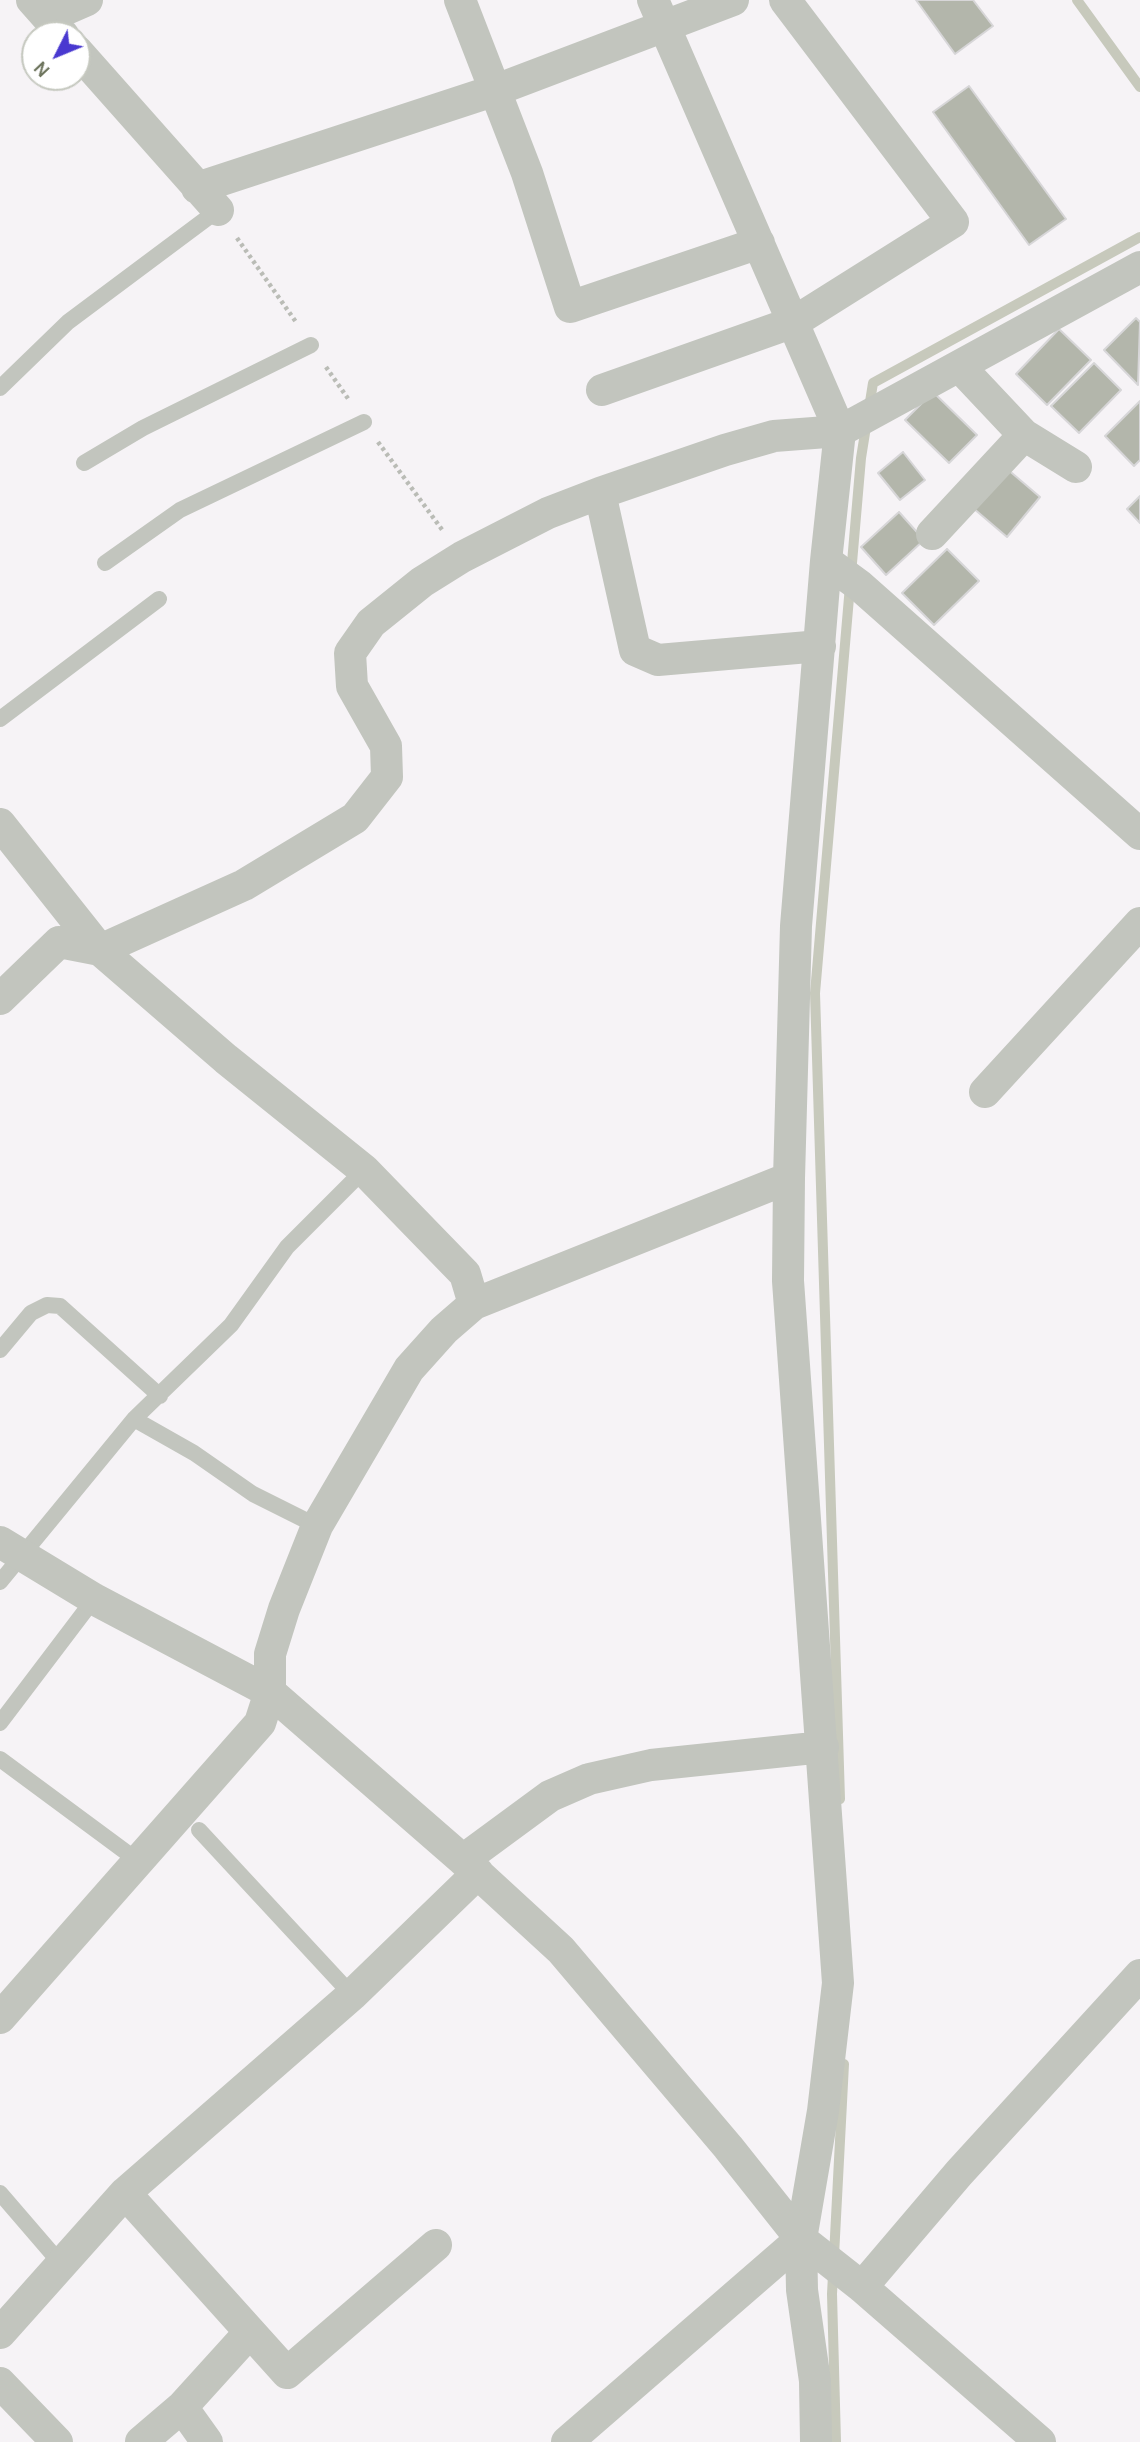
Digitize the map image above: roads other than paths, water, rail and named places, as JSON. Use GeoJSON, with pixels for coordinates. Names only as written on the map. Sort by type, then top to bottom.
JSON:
{"type":"FeatureCollection","features":[{"type":"Feature","properties":{"kind":"street"},"geometry":{"type":"LineString","coordinates":[[47,17],[87,0]]}},
{"type":"Feature","properties":{"kind":"street"},"geometry":{"type":"LineString","coordinates":[[460,0],[496,90],[570,307],[759,243]]}},
{"type":"Feature","properties":{"kind":"street"},"geometry":{"type":"LineString","coordinates":[[197,188],[496,90],[659,14],[733,0]]}},
{"type":"Feature","properties":{"kind":"street"},"geometry":{"type":"LineString","coordinates":[[603,390],[794,322],[953,222],[785,0]]}},
{"type":"Feature","properties":{"kind":"street"},"geometry":{"type":"LineString","coordinates":[[659,14],[840,431],[826,561],[796,926],[789,1178],[788,1281],[838,1983],[823,2111],[800,2239],[802,2290],[815,2381],[816,2442]]}},
{"type":"Feature","properties":{"kind":"street"},"geometry":{"type":"LineString","coordinates":[[91,67],[218,210]]}},
{"type":"Feature","properties":{"kind":"street"},"geometry":{"type":"LineString","coordinates":[[0,999],[59,942],[100,950],[244,885],[355,818],[387,777],[386,746],[352,686],[350,653],[371,623],[422,582],[463,557],[548,513],[600,493],[774,436],[840,431],[1140,267]]}},
{"type":"Feature","properties":{"kind":"street"},"geometry":{"type":"LineString","coordinates":[[959,366],[1024,435],[1076,467]]}},
{"type":"Feature","properties":{"kind":"street"},"geometry":{"type":"LineString","coordinates":[[932,534],[1024,435]]}},
{"type":"Feature","properties":{"kind":"street"},"geometry":{"type":"LineString","coordinates":[[600,493],[635,650],[658,660],[820,646]]}},
{"type":"Feature","properties":{"kind":"street"},"geometry":{"type":"LineString","coordinates":[[826,561],[860,586],[1140,834]]}},
{"type":"Feature","properties":{"kind":"street"},"geometry":{"type":"LineString","coordinates":[[0,824],[100,950],[226,1059],[364,1170],[465,1274],[474,1304]]}},
{"type":"Feature","properties":{"kind":"street"},"geometry":{"type":"LineString","coordinates":[[985,1092],[1140,923]]}},
{"type":"Feature","properties":{"kind":"street"},"geometry":{"type":"LineString","coordinates":[[0,2018],[260,1723],[270,1692],[270,1654],[284,1609],[317,1526],[409,1369],[474,1304],[789,1178]]}},
{"type":"Feature","properties":{"kind":"street"},"geometry":{"type":"LineString","coordinates":[[11,1549],[94,1598],[270,1692],[470,1866],[561,1950],[728,2147],[800,2239],[862,2287],[1040,2442]]}},
{"type":"Feature","properties":{"kind":"street"},"geometry":{"type":"LineString","coordinates":[[0,2333],[125,2193],[352,1995],[470,1866],[550,1796],[589,1779],[651,1765],[823,1747]]}},
{"type":"Feature","properties":{"kind":"street"},"geometry":{"type":"LineString","coordinates":[[862,2287],[959,2173],[1140,1975]]}},
{"type":"Feature","properties":{"kind":"street"},"geometry":{"type":"LineString","coordinates":[[125,2193],[287,2372],[436,2245]]}},
{"type":"Feature","properties":{"kind":"street"},"geometry":{"type":"LineString","coordinates":[[567,2442],[800,2239]]}},
{"type":"Feature","properties":{"kind":"street"},"geometry":{"type":"LineString","coordinates":[[141,2442],[182,2407],[250,2332]]}},
{"type":"Feature","properties":{"kind":"street"},"geometry":{"type":"LineString","coordinates":[[0,2383],[57,2442]]}},
{"type":"Feature","properties":{"kind":"street"},"geometry":{"type":"LineString","coordinates":[[182,2407],[207,2442]]}},
{"type":"Feature","properties":{"kind":"lane"},"geometry":{"type":"LineString","coordinates":[[0,388],[68,322],[218,210]]}},
{"type":"Feature","properties":{"kind":"lane"},"geometry":{"type":"LineString","coordinates":[[85,463],[143,428],[311,345]]}},
{"type":"Feature","properties":{"kind":"lane"},"geometry":{"type":"LineString","coordinates":[[105,563],[180,510],[364,422]]}},
{"type":"Feature","properties":{"kind":"lane"},"geometry":{"type":"LineString","coordinates":[[0,719],[159,599]]}},
{"type":"Feature","properties":{"kind":"lane"},"geometry":{"type":"LineString","coordinates":[[0,1582],[11,1549],[189,1363],[231,1325],[287,1247],[364,1170]]}},
{"type":"Feature","properties":{"kind":"lane"},"geometry":{"type":"LineString","coordinates":[[0,1350],[31,1313],[47,1305],[60,1306],[160,1396]]}},
{"type":"Feature","properties":{"kind":"lane"},"geometry":{"type":"LineString","coordinates":[[134,1419],[194,1453],[253,1494],[317,1526]]}},
{"type":"Feature","properties":{"kind":"lane"},"geometry":{"type":"LineString","coordinates":[[0,1723],[94,1598]]}},
{"type":"Feature","properties":{"kind":"lane"},"geometry":{"type":"LineString","coordinates":[[0,1760],[138,1861]]}},
{"type":"Feature","properties":{"kind":"lane"},"geometry":{"type":"LineString","coordinates":[[199,1830],[352,1995]]}},
{"type":"Feature","properties":{"kind":"lane"},"geometry":{"type":"LineString","coordinates":[[0,2193],[62,2265]]}},
{"type":"Feature","properties":{"kind":"waterway"},"geometry":{"type":"LineString","coordinates":[[1077,0],[1140,87]]}},
{"type":"Feature","properties":{"kind":"waterway"},"geometry":{"type":"LineString","coordinates":[[840,1799],[815,993],[861,458],[873,383],[1140,237]]}},
{"type":"Feature","properties":{"kind":"waterway"},"geometry":{"type":"LineString","coordinates":[[836,2442],[832,2294],[844,2064]]}}]}
